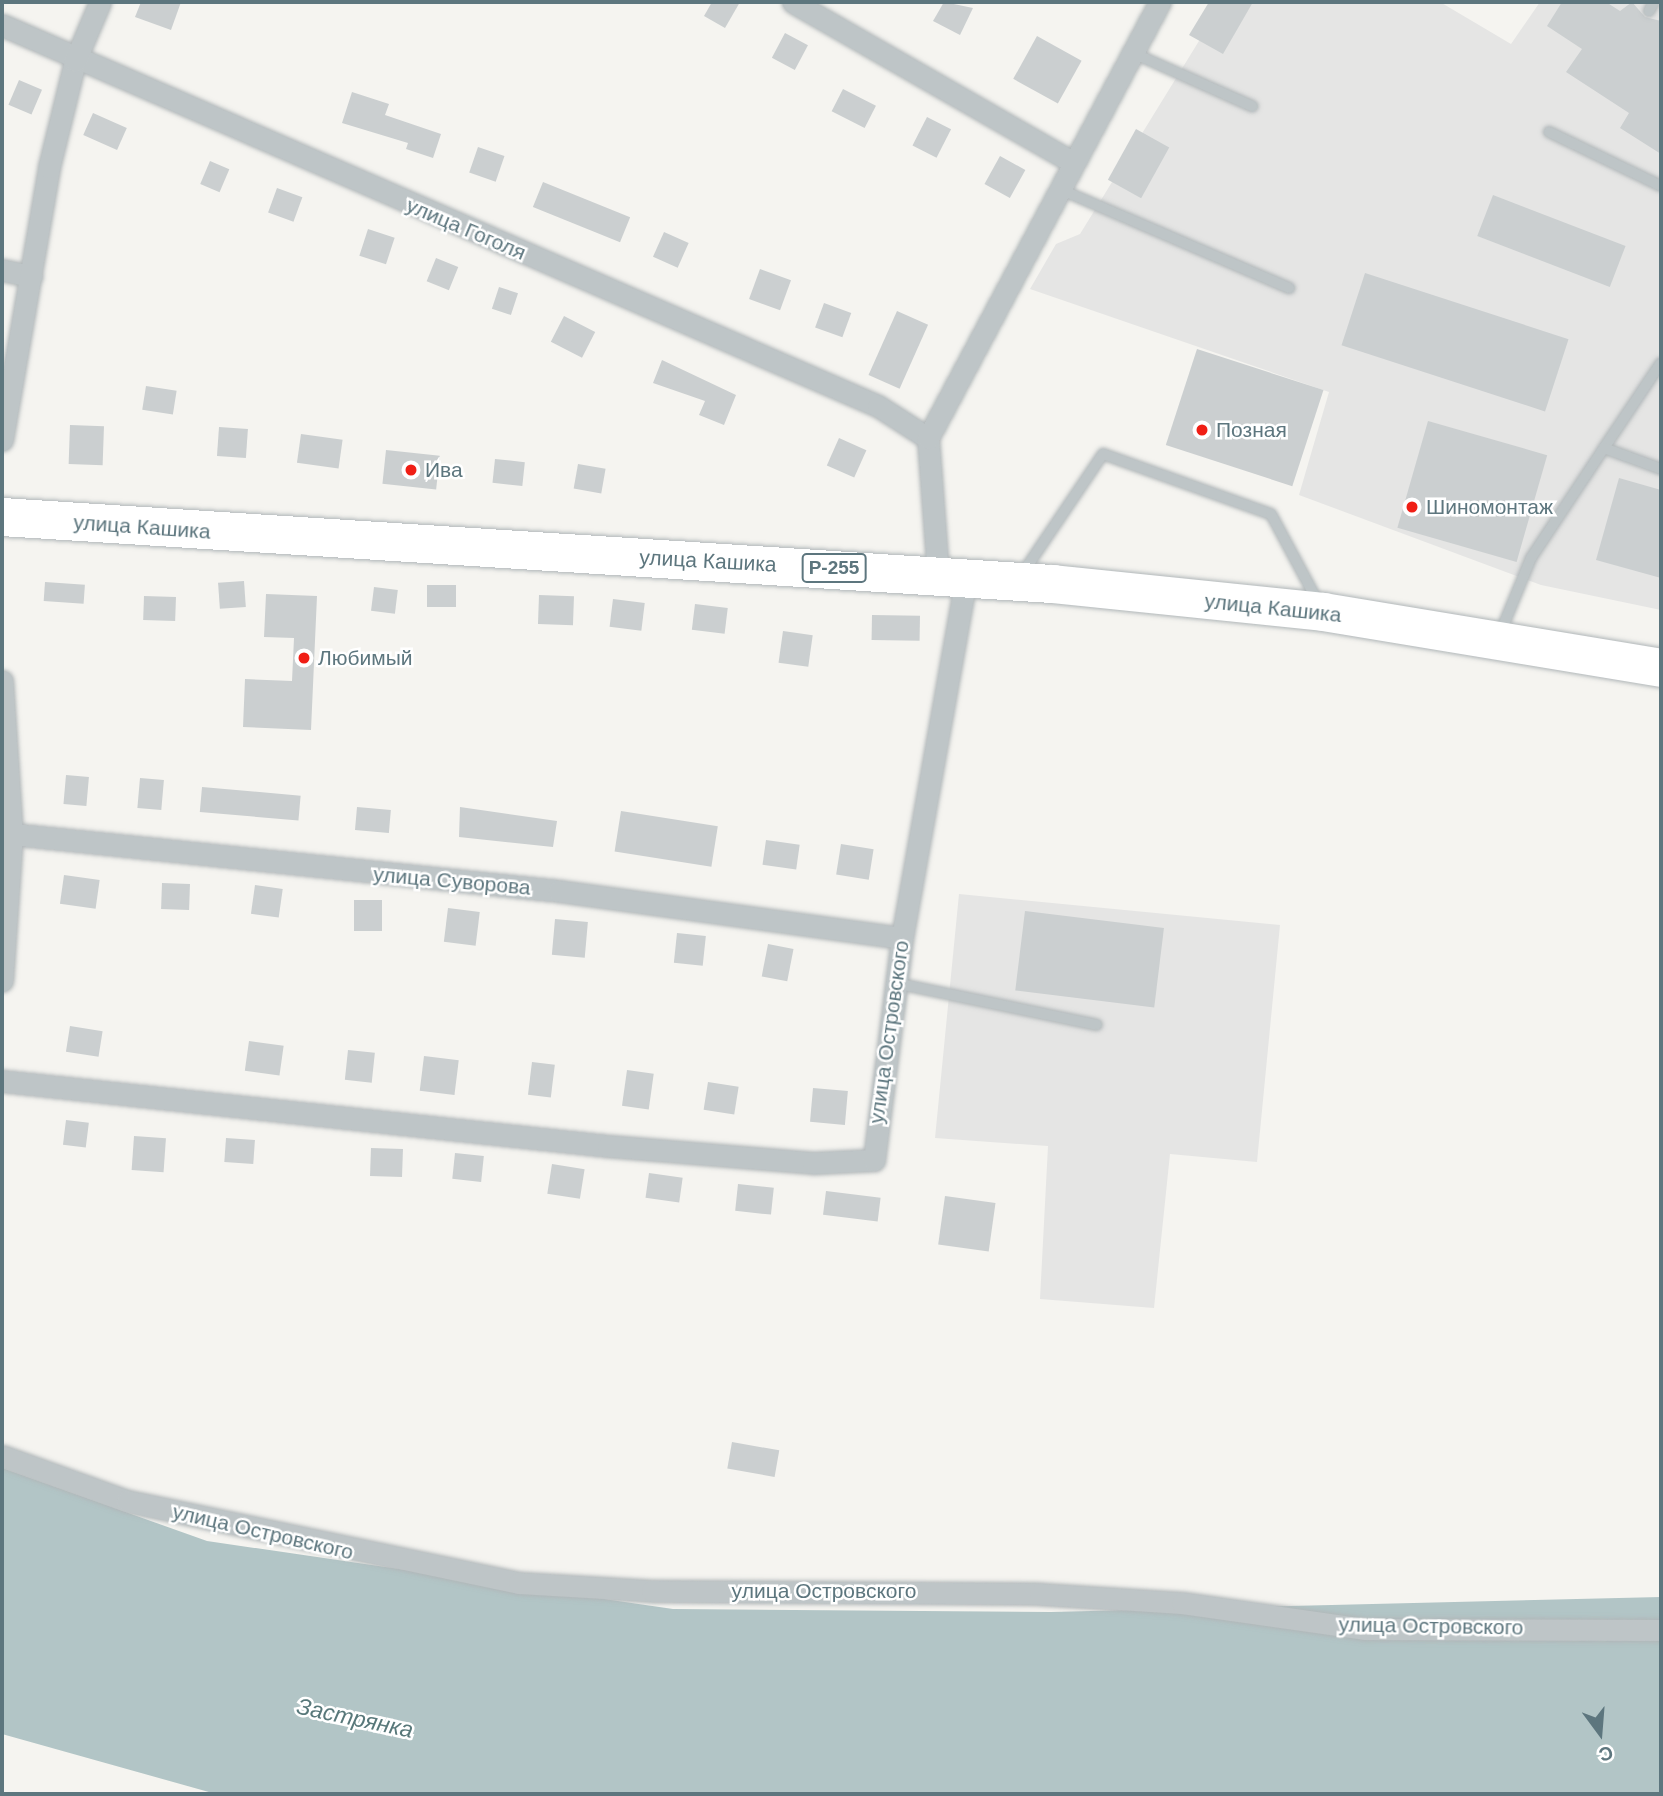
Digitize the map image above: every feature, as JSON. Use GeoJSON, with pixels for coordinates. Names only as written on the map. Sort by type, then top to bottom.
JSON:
{"type":"FeatureCollection","features":[{"type":"Feature","properties":{"kind":"highway","name":"улица Кашика"},"geometry":{"type":"LineString","coordinates":[[2,517],[1016,582],[1324,612],[1497,638],[1661,668]]}},
{"type":"Feature","properties":{"kind":"street"},"geometry":{"type":"LineString","coordinates":[[2,440],[31,276],[75,61],[100,2]]}},
{"type":"Feature","properties":{"kind":"street"},"geometry":{"type":"LineString","coordinates":[[793,2],[1072,162]]}},
{"type":"Feature","properties":{"kind":"street"},"geometry":{"type":"LineString","coordinates":[[928,438],[1057,188],[1160,2]]}},
{"type":"Feature","properties":{"kind":"street","name":"улица Гоголя"},"geometry":{"type":"LineString","coordinates":[[2,25],[75,61],[878,406],[928,438]]}},
{"type":"Feature","properties":{"kind":"street"},"geometry":{"type":"LineString","coordinates":[[2,270],[31,276]]}},
{"type":"Feature","properties":{"kind":"street","name":"улица Островского"},"geometry":{"type":"LineString","coordinates":[[2,1081],[608,1146],[813,1163],[874,1160],[895,983],[952,577],[928,438]]}},
{"type":"Feature","properties":{"kind":"street"},"geometry":{"type":"LineString","coordinates":[[2,681],[7,833],[2,981]]}},
{"type":"Feature","properties":{"kind":"street","name":"улица Суворова"},"geometry":{"type":"LineString","coordinates":[[7,833],[559,891],[902,938]]}},
{"type":"Feature","properties":{"kind":"street","name":"улица Островского"},"geometry":{"type":"LineString","coordinates":[[2,1456],[127,1501],[519,1583],[652,1591],[1040,1594],[1182,1604],[1364,1629],[1661,1630]]}},
{"type":"Feature","properties":{"kind":"lane"},"geometry":{"type":"LineString","coordinates":[[1130,52],[1252,106]]}},
{"type":"Feature","properties":{"kind":"lane"},"geometry":{"type":"LineString","coordinates":[[1549,132],[1661,186]]}},
{"type":"Feature","properties":{"kind":"lane"},"geometry":{"type":"LineString","coordinates":[[1057,188],[1290,288]]}},
{"type":"Feature","properties":{"kind":"lane"},"geometry":{"type":"LineString","coordinates":[[1497,638],[1531,558],[1661,363]]}},
{"type":"Feature","properties":{"kind":"lane"},"geometry":{"type":"LineString","coordinates":[[1604,448],[1661,469]]}},
{"type":"Feature","properties":{"kind":"lane"},"geometry":{"type":"LineString","coordinates":[[1016,582],[1103,454],[1271,514],[1324,612]]}},
{"type":"Feature","properties":{"kind":"lane"},"geometry":{"type":"LineString","coordinates":[[895,983],[1097,1025]]}},
{"type":"Feature","properties":{"kind":"shaded area"},"geometry":{"type":"Polygon","coordinates":[[[1223,2],[1440,2],[1511,44],[1540,2],[1661,2],[1661,610],[1541,585],[1299,495],[1329,392],[1030,289],[1056,244],[1080,234],[1223,2]]]}},
{"type":"Feature","properties":{"kind":"shaded area"},"geometry":{"type":"Polygon","coordinates":[[[959,894],[1280,925],[1257,1162],[1170,1154],[1154,1308],[1040,1299],[1048,1146],[935,1138],[959,894]]]}},
{"type":"Feature","properties":{"kind":"water","name":"Застрянка"},"geometry":{"type":"Polygon","coordinates":[[[2,1468],[207,1541],[673,1609],[1051,1612],[1661,1597],[1661,1794],[216,1794],[2,1734],[2,1468]]]}},
{"type":"Feature","properties":{"kind":"building"},"geometry":{"type":"Polygon","coordinates":[[[141,2],[181,2],[171,30],[135,17],[141,2]]]}},
{"type":"Feature","properties":{"kind":"building"},"geometry":{"type":"Polygon","coordinates":[[[712,2],[740,2],[725,28],[704,16],[712,2]]]}},
{"type":"Feature","properties":{"kind":"building"},"geometry":{"type":"Polygon","coordinates":[[[944,2],[973,8],[960,35],[933,21],[944,2]]]}},
{"type":"Feature","properties":{"kind":"building"},"geometry":{"type":"Polygon","coordinates":[[[1209,2],[1253,2],[1223,54],[1189,35],[1209,2]]]}},
{"type":"Feature","properties":{"kind":"building"},"geometry":{"type":"Polygon","coordinates":[[[1562,2],[1606,2],[1620,11],[1632,2],[1645,17],[1661,21],[1661,154],[1620,128],[1629,113],[1566,72],[1582,49],[1547,26],[1562,2]]]}},
{"type":"Feature","properties":{"kind":"building"},"geometry":{"type":"Polygon","coordinates":[[[785,33],[808,45],[795,70],[772,58],[785,33]]]}},
{"type":"Feature","properties":{"kind":"building"},"geometry":{"type":"Polygon","coordinates":[[[1037,36],[1082,61],[1058,104],[1013,79],[1037,36]]]}},
{"type":"Feature","properties":{"kind":"building"},"geometry":{"type":"Polygon","coordinates":[[[19,80],[42,90],[31,115],[8,105],[19,80]]]}},
{"type":"Feature","properties":{"kind":"building"},"geometry":{"type":"Polygon","coordinates":[[[843,89],[876,106],[865,128],[832,111],[843,89]]]}},
{"type":"Feature","properties":{"kind":"building"},"geometry":{"type":"Polygon","coordinates":[[[352,92],[389,104],[385,115],[441,134],[433,158],[406,149],[408,143],[342,123],[352,92]]]}},
{"type":"Feature","properties":{"kind":"building"},"geometry":{"type":"Polygon","coordinates":[[[93,113],[127,128],[117,150],[83,135],[93,113]]]}},
{"type":"Feature","properties":{"kind":"building"},"geometry":{"type":"Polygon","coordinates":[[[927,117],[951,129],[937,158],[912,146],[927,117]]]}},
{"type":"Feature","properties":{"kind":"building"},"geometry":{"type":"Polygon","coordinates":[[[1136,129],[1169,147],[1141,198],[1108,180],[1136,129]]]}},
{"type":"Feature","properties":{"kind":"building"},"geometry":{"type":"Polygon","coordinates":[[[478,147],[504,156],[496,182],[469,173],[478,147]]]}},
{"type":"Feature","properties":{"kind":"building"},"geometry":{"type":"Polygon","coordinates":[[[1000,156],[1025,170],[1010,198],[984,184],[1000,156]]]}},
{"type":"Feature","properties":{"kind":"building"},"geometry":{"type":"Polygon","coordinates":[[[210,161],[229,169],[220,192],[200,184],[210,161]]]}},
{"type":"Feature","properties":{"kind":"building"},"geometry":{"type":"Polygon","coordinates":[[[543,182],[630,217],[620,242],[533,207],[543,182]]]}},
{"type":"Feature","properties":{"kind":"building"},"geometry":{"type":"Polygon","coordinates":[[[277,188],[302,197],[293,222],[268,212],[277,188]]]}},
{"type":"Feature","properties":{"kind":"building"},"geometry":{"type":"Polygon","coordinates":[[[1493,195],[1626,246],[1610,287],[1477,236],[1493,195]]]}},
{"type":"Feature","properties":{"kind":"building"},"geometry":{"type":"Polygon","coordinates":[[[368,229],[395,238],[386,264],[359,256],[368,229]]]}},
{"type":"Feature","properties":{"kind":"building"},"geometry":{"type":"Polygon","coordinates":[[[664,232],[689,243],[678,268],[653,257],[664,232]]]}},
{"type":"Feature","properties":{"kind":"building"},"geometry":{"type":"Polygon","coordinates":[[[436,258],[458,267],[449,290],[427,281],[436,258]]]}},
{"type":"Feature","properties":{"kind":"building"},"geometry":{"type":"Polygon","coordinates":[[[760,269],[791,280],[780,310],[749,299],[760,269]]]}},
{"type":"Feature","properties":{"kind":"building"},"geometry":{"type":"Polygon","coordinates":[[[1365,273],[1569,339],[1545,411],[1342,345],[1365,273]]]}},
{"type":"Feature","properties":{"kind":"building"},"geometry":{"type":"Polygon","coordinates":[[[499,287],[518,293],[511,315],[492,309],[499,287]]]}},
{"type":"Feature","properties":{"kind":"building"},"geometry":{"type":"Polygon","coordinates":[[[824,303],[851,313],[842,337],[815,327],[824,303]]]}},
{"type":"Feature","properties":{"kind":"building"},"geometry":{"type":"Polygon","coordinates":[[[897,311],[928,325],[900,389],[869,375],[897,311]]]}},
{"type":"Feature","properties":{"kind":"building"},"geometry":{"type":"Polygon","coordinates":[[[564,316],[595,332],[582,358],[551,342],[564,316]]]}},
{"type":"Feature","properties":{"kind":"building"},"geometry":{"type":"Polygon","coordinates":[[[1197,349],[1323,390],[1292,486],[1166,445],[1197,349]]]}},
{"type":"Feature","properties":{"kind":"building"},"geometry":{"type":"Polygon","coordinates":[[[662,360],[736,395],[724,425],[699,415],[705,401],[653,383],[662,360]]]}},
{"type":"Feature","properties":{"kind":"building"},"geometry":{"type":"Polygon","coordinates":[[[146,386],[177,391],[173,415],[142,410],[146,386]]]}},
{"type":"Feature","properties":{"kind":"building"},"geometry":{"type":"Polygon","coordinates":[[[1428,421],[1547,455],[1517,562],[1397,528],[1428,421]]]}},
{"type":"Feature","properties":{"kind":"building"},"geometry":{"type":"Polygon","coordinates":[[[70,425],[104,426],[103,465],[69,464],[70,425]]]}},
{"type":"Feature","properties":{"kind":"building"},"geometry":{"type":"Polygon","coordinates":[[[219,427],[248,429],[246,458],[217,456],[219,427]]]}},
{"type":"Feature","properties":{"kind":"building"},"geometry":{"type":"Polygon","coordinates":[[[301,434],[343,440],[339,469],[297,463],[301,434]]]}},
{"type":"Feature","properties":{"kind":"building"},"geometry":{"type":"Polygon","coordinates":[[[839,438],[866,450],[854,478],[827,465],[839,438]]]}},
{"type":"Feature","properties":{"kind":"building","name":"Ива"},"geometry":{"type":"Polygon","coordinates":[[[386,450],[440,456],[436,489],[382,484],[386,450]]]}},
{"type":"Feature","properties":{"kind":"building"},"geometry":{"type":"Polygon","coordinates":[[[495,459],[525,462],[522,486],[492,483],[495,459]]]}},
{"type":"Feature","properties":{"kind":"building"},"geometry":{"type":"Polygon","coordinates":[[[578,464],[606,469],[601,493],[574,489],[578,464]]]}},
{"type":"Feature","properties":{"kind":"building"},"geometry":{"type":"Polygon","coordinates":[[[1619,478],[1661,490],[1661,578],[1596,560],[1619,478]]]}},
{"type":"Feature","properties":{"kind":"building"},"geometry":{"type":"Polygon","coordinates":[[[244,581],[246,607],[220,609],[218,583],[244,581]]]}},
{"type":"Feature","properties":{"kind":"building"},"geometry":{"type":"Polygon","coordinates":[[[45,582],[85,585],[84,604],[44,601],[45,582]]]}},
{"type":"Feature","properties":{"kind":"building"},"geometry":{"type":"Polygon","coordinates":[[[427,585],[456,585],[456,607],[427,607],[427,585]]]}},
{"type":"Feature","properties":{"kind":"building"},"geometry":{"type":"Polygon","coordinates":[[[374,587],[398,590],[395,614],[371,611],[374,587]]]}},
{"type":"Feature","properties":{"kind":"building","name":"Любимый"},"geometry":{"type":"Polygon","coordinates":[[[266,594],[317,596],[311,730],[243,727],[245,679],[292,681],[294,638],[264,637],[266,594]]]}},
{"type":"Feature","properties":{"kind":"building"},"geometry":{"type":"Polygon","coordinates":[[[539,595],[574,596],[573,625],[538,624],[539,595]]]}},
{"type":"Feature","properties":{"kind":"building"},"geometry":{"type":"Polygon","coordinates":[[[144,596],[176,597],[175,621],[143,620],[144,596]]]}},
{"type":"Feature","properties":{"kind":"building"},"geometry":{"type":"Polygon","coordinates":[[[613,599],[645,603],[641,631],[610,627],[613,599]]]}},
{"type":"Feature","properties":{"kind":"building"},"geometry":{"type":"Polygon","coordinates":[[[695,604],[728,608],[725,634],[692,630],[695,604]]]}},
{"type":"Feature","properties":{"kind":"building"},"geometry":{"type":"Polygon","coordinates":[[[872,615],[920,616],[920,641],[872,640],[872,615]]]}},
{"type":"Feature","properties":{"kind":"building"},"geometry":{"type":"Polygon","coordinates":[[[783,631],[813,635],[808,667],[779,663],[783,631]]]}},
{"type":"Feature","properties":{"kind":"building"},"geometry":{"type":"Polygon","coordinates":[[[66,775],[89,777],[86,806],[63,804],[66,775]]]}},
{"type":"Feature","properties":{"kind":"building"},"geometry":{"type":"Polygon","coordinates":[[[140,778],[164,780],[161,810],[137,808],[140,778]]]}},
{"type":"Feature","properties":{"kind":"building"},"geometry":{"type":"Polygon","coordinates":[[[202,787],[301,796],[298,821],[200,812],[202,787]]]}},
{"type":"Feature","properties":{"kind":"building"},"geometry":{"type":"Polygon","coordinates":[[[357,807],[391,810],[389,833],[355,830],[357,807]]]}},
{"type":"Feature","properties":{"kind":"building"},"geometry":{"type":"Polygon","coordinates":[[[460,807],[557,821],[553,847],[459,837],[460,807]]]}},
{"type":"Feature","properties":{"kind":"building"},"geometry":{"type":"Polygon","coordinates":[[[621,811],[718,826],[711,867],[615,851],[621,811]]]}},
{"type":"Feature","properties":{"kind":"building"},"geometry":{"type":"Polygon","coordinates":[[[766,840],[800,845],[796,869],[763,865],[766,840]]]}},
{"type":"Feature","properties":{"kind":"building"},"geometry":{"type":"Polygon","coordinates":[[[841,844],[874,849],[869,880],[836,875],[841,844]]]}},
{"type":"Feature","properties":{"kind":"building"},"geometry":{"type":"Polygon","coordinates":[[[64,875],[100,880],[96,909],[60,904],[64,875]]]}},
{"type":"Feature","properties":{"kind":"building"},"geometry":{"type":"Polygon","coordinates":[[[162,883],[190,884],[189,910],[161,909],[162,883]]]}},
{"type":"Feature","properties":{"kind":"building"},"geometry":{"type":"Polygon","coordinates":[[[255,885],[283,889],[279,918],[251,914],[255,885]]]}},
{"type":"Feature","properties":{"kind":"building"},"geometry":{"type":"Polygon","coordinates":[[[354,900],[382,900],[382,931],[354,931],[354,900]]]}},
{"type":"Feature","properties":{"kind":"building"},"geometry":{"type":"Polygon","coordinates":[[[448,908],[480,912],[476,946],[444,942],[448,908]]]}},
{"type":"Feature","properties":{"kind":"building"},"geometry":{"type":"Polygon","coordinates":[[[1025,911],[1164,928],[1154,1007],[1015,990],[1025,911]]]}},
{"type":"Feature","properties":{"kind":"building"},"geometry":{"type":"Polygon","coordinates":[[[555,919],[588,922],[585,958],[552,955],[555,919]]]}},
{"type":"Feature","properties":{"kind":"building"},"geometry":{"type":"Polygon","coordinates":[[[677,933],[706,936],[703,966],[674,963],[677,933]]]}},
{"type":"Feature","properties":{"kind":"building"},"geometry":{"type":"Polygon","coordinates":[[[768,944],[794,949],[787,981],[762,976],[768,944]]]}},
{"type":"Feature","properties":{"kind":"building"},"geometry":{"type":"Polygon","coordinates":[[[70,1026],[103,1031],[99,1057],[66,1052],[70,1026]]]}},
{"type":"Feature","properties":{"kind":"building"},"geometry":{"type":"Polygon","coordinates":[[[249,1041],[284,1046],[279,1076],[245,1071],[249,1041]]]}},
{"type":"Feature","properties":{"kind":"building"},"geometry":{"type":"Polygon","coordinates":[[[348,1050],[375,1053],[372,1083],[345,1080],[348,1050]]]}},
{"type":"Feature","properties":{"kind":"building"},"geometry":{"type":"Polygon","coordinates":[[[424,1056],[459,1060],[454,1095],[420,1091],[424,1056]]]}},
{"type":"Feature","properties":{"kind":"building"},"geometry":{"type":"Polygon","coordinates":[[[532,1062],[555,1065],[551,1098],[528,1095],[532,1062]]]}},
{"type":"Feature","properties":{"kind":"building"},"geometry":{"type":"Polygon","coordinates":[[[627,1070],[654,1074],[649,1109],[622,1106],[627,1070]]]}},
{"type":"Feature","properties":{"kind":"building"},"geometry":{"type":"Polygon","coordinates":[[[708,1082],[739,1087],[734,1115],[704,1110],[708,1082]]]}},
{"type":"Feature","properties":{"kind":"building"},"geometry":{"type":"Polygon","coordinates":[[[813,1088],[848,1091],[845,1125],[810,1122],[813,1088]]]}},
{"type":"Feature","properties":{"kind":"building"},"geometry":{"type":"Polygon","coordinates":[[[66,1120],[89,1123],[86,1148],[63,1145],[66,1120]]]}},
{"type":"Feature","properties":{"kind":"building"},"geometry":{"type":"Polygon","coordinates":[[[134,1136],[166,1138],[164,1172],[132,1170],[134,1136]]]}},
{"type":"Feature","properties":{"kind":"building"},"geometry":{"type":"Polygon","coordinates":[[[226,1138],[255,1140],[253,1164],[224,1162],[226,1138]]]}},
{"type":"Feature","properties":{"kind":"building"},"geometry":{"type":"Polygon","coordinates":[[[371,1148],[403,1149],[402,1177],[370,1176],[371,1148]]]}},
{"type":"Feature","properties":{"kind":"building"},"geometry":{"type":"Polygon","coordinates":[[[455,1153],[484,1156],[481,1182],[452,1179],[455,1153]]]}},
{"type":"Feature","properties":{"kind":"building"},"geometry":{"type":"Polygon","coordinates":[[[552,1164],[585,1169],[580,1199],[547,1194],[552,1164]]]}},
{"type":"Feature","properties":{"kind":"building"},"geometry":{"type":"Polygon","coordinates":[[[649,1173],[683,1178],[679,1202],[646,1198],[649,1173]]]}},
{"type":"Feature","properties":{"kind":"building"},"geometry":{"type":"Polygon","coordinates":[[[738,1184],[774,1188],[771,1215],[735,1211],[738,1184]]]}},
{"type":"Feature","properties":{"kind":"building"},"geometry":{"type":"Polygon","coordinates":[[[826,1191],[881,1198],[878,1222],[823,1215],[826,1191]]]}},
{"type":"Feature","properties":{"kind":"building"},"geometry":{"type":"Polygon","coordinates":[[[945,1196],[996,1203],[989,1252],[938,1245],[945,1196]]]}},
{"type":"Feature","properties":{"kind":"building"},"geometry":{"type":"Polygon","coordinates":[[[732,1442],[779,1450],[775,1477],[727,1469],[732,1442]]]}},
{"type":"Feature","properties":{"kind":"place","name":"Позная"},"geometry":{"type":"Point","coordinates":[1202,430]}},
{"type":"Feature","properties":{"kind":"place","name":"Ива"},"geometry":{"type":"Point","coordinates":[411,470]}},
{"type":"Feature","properties":{"kind":"place","name":"Шиномонтаж"},"geometry":{"type":"Point","coordinates":[1412,507]}},
{"type":"Feature","properties":{"kind":"place","name":"Любимый"},"geometry":{"type":"Point","coordinates":[304,658]}}]}
